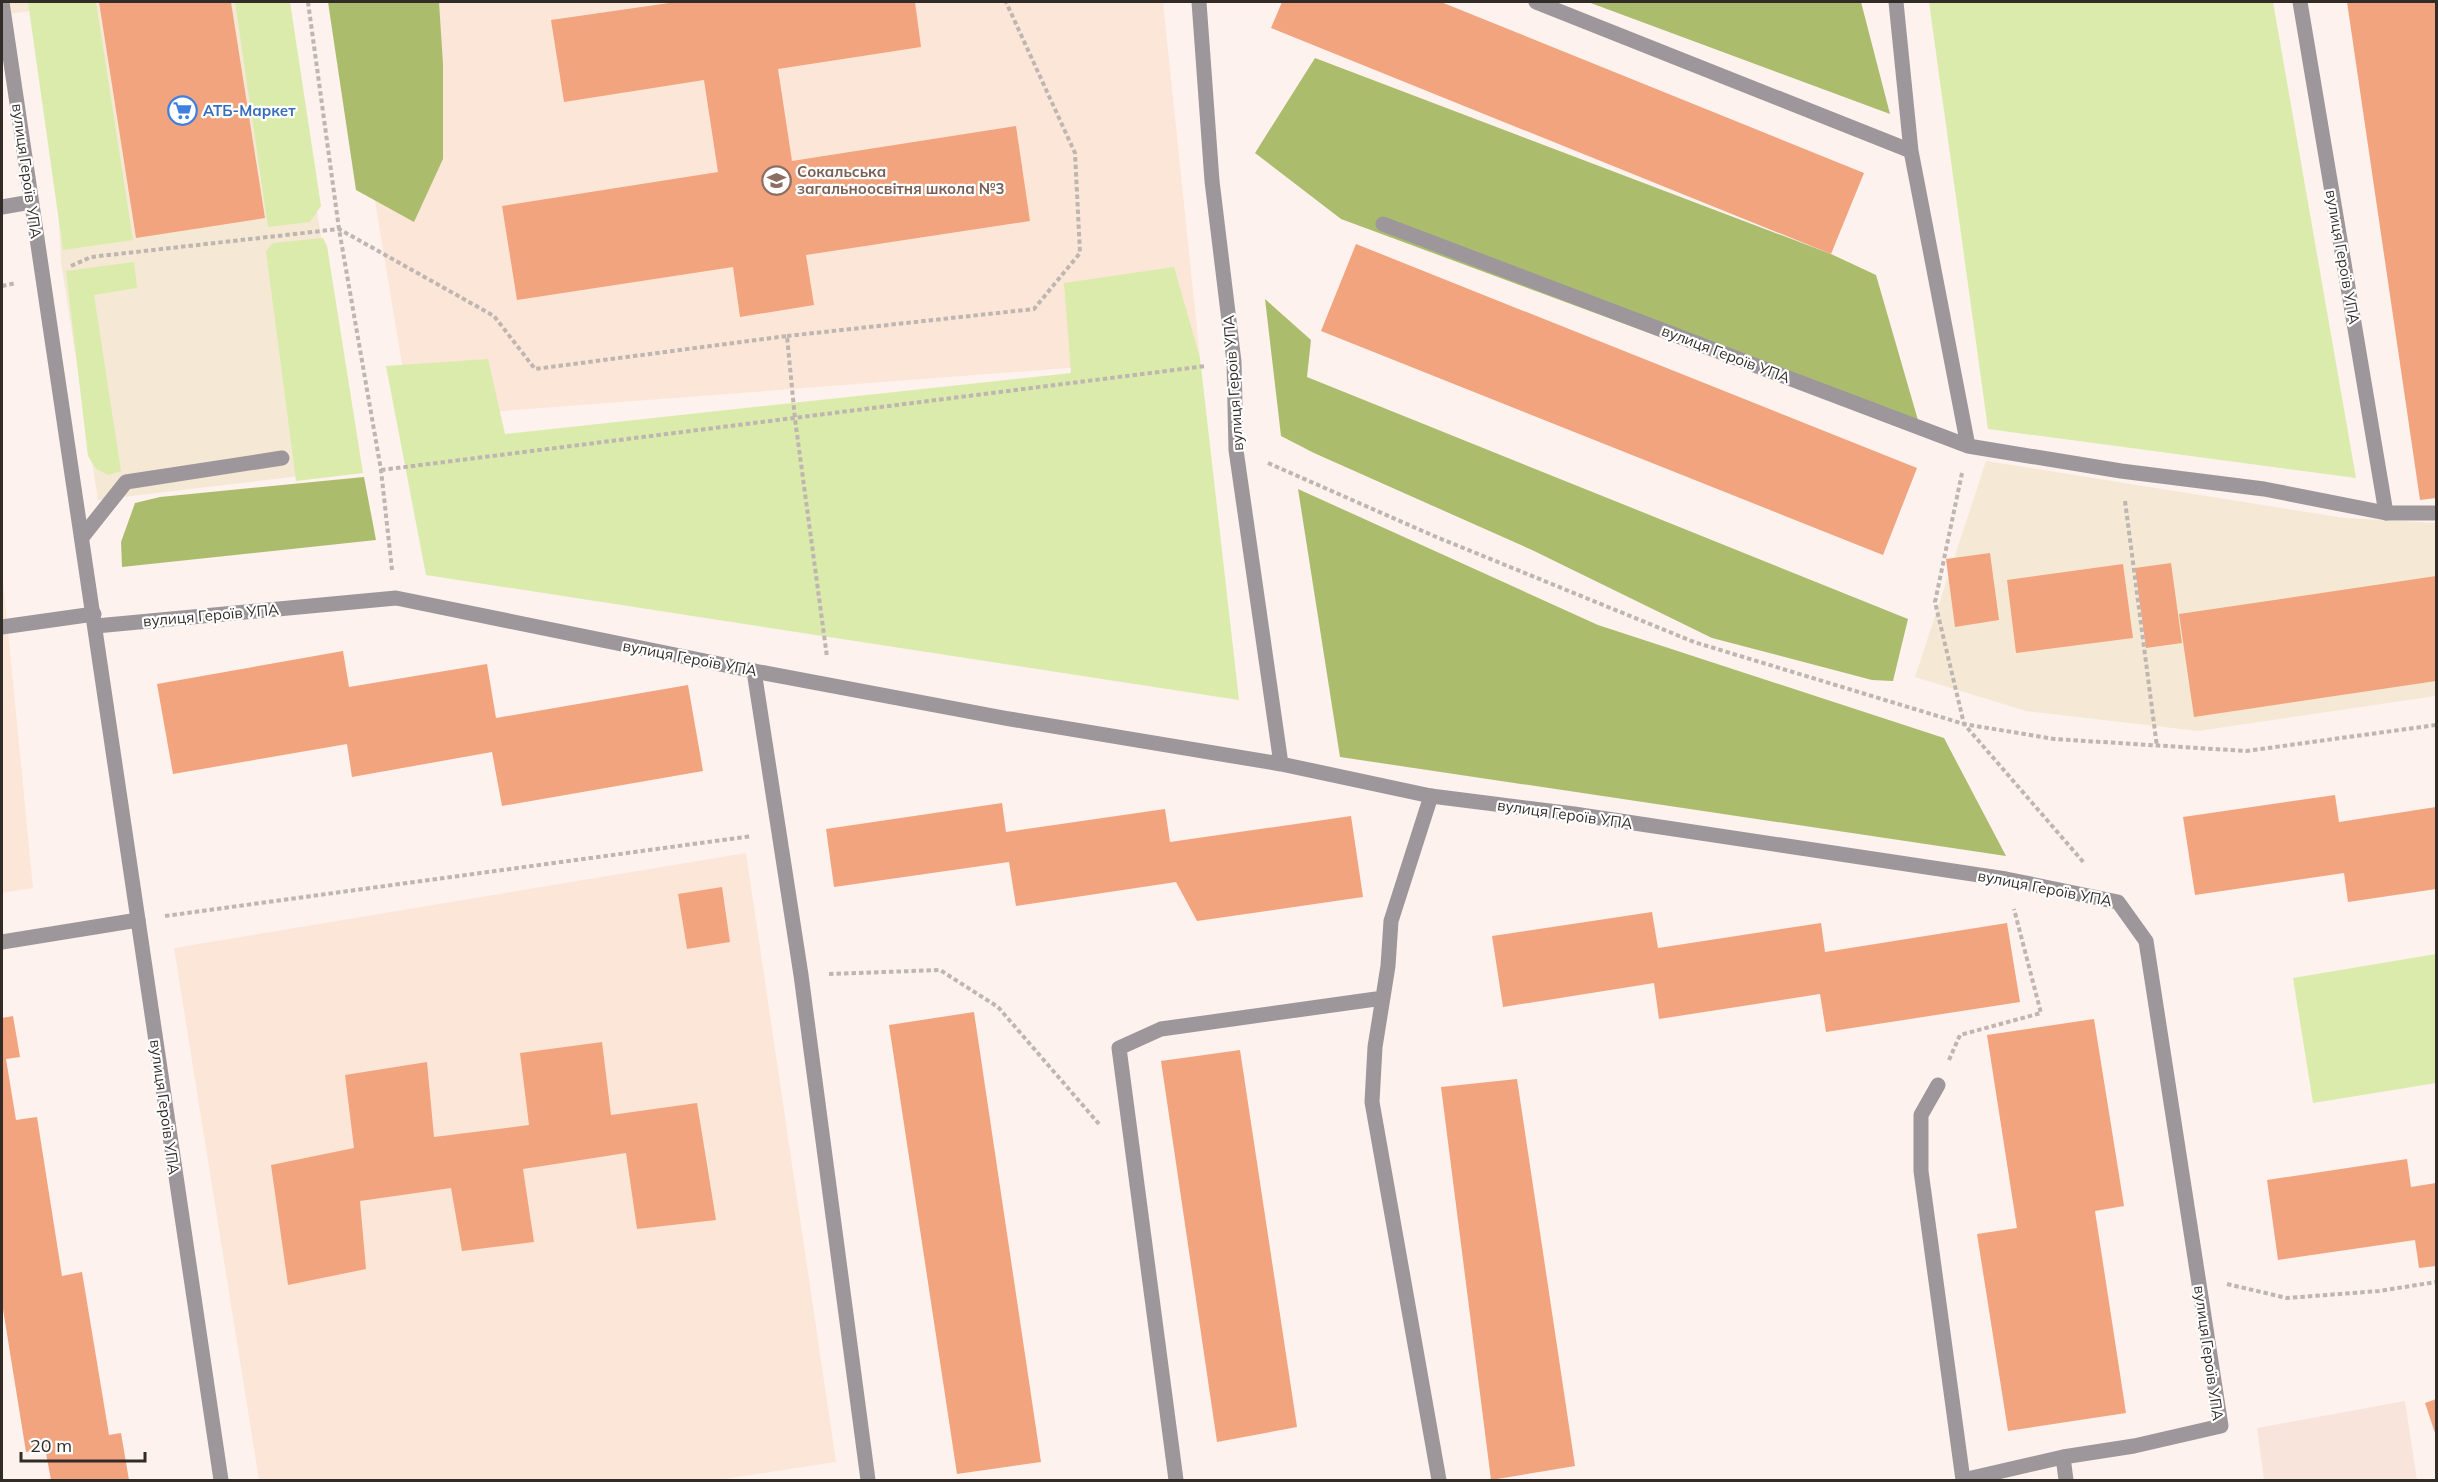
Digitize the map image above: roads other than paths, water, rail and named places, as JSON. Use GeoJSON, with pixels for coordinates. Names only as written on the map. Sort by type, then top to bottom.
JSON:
{"type":"FeatureCollection","features":[{"type":"Feature","properties":{"kind":"street","name":"вулиця Героїв УПА"},"geometry":{"type":"LineString","coordinates":[[2,2],[221,1480]]}},
{"type":"Feature","properties":{"kind":"street","name":"вулиця Героїв УПА"},"geometry":{"type":"LineString","coordinates":[[1200,2],[1212,182],[1234,362],[1236,450],[1281,764]]}},
{"type":"Feature","properties":{"kind":"street"},"geometry":{"type":"LineString","coordinates":[[1536,2],[1911,151]]}},
{"type":"Feature","properties":{"kind":"street"},"geometry":{"type":"LineString","coordinates":[[1896,2],[1911,151],[1968,446]]}},
{"type":"Feature","properties":{"kind":"street","name":"вулиця Героїв УПА"},"geometry":{"type":"LineString","coordinates":[[2300,2],[2386,513]]}},
{"type":"Feature","properties":{"kind":"street"},"geometry":{"type":"LineString","coordinates":[[2,207],[31,202]]}},
{"type":"Feature","properties":{"kind":"street","name":"вулиця Героїв УПА"},"geometry":{"type":"LineString","coordinates":[[1383,224],[1968,446],[2121,471],[2264,489],[2386,513],[2436,513]]}},
{"type":"Feature","properties":{"kind":"street"},"geometry":{"type":"LineString","coordinates":[[82,536],[126,482],[282,459]]}},
{"type":"Feature","properties":{"kind":"street","name":"вулиця Героїв УПА"},"geometry":{"type":"LineString","coordinates":[[95,620],[396,598],[831,686],[1004,718],[1281,764],[1431,796],[1586,816],[2006,879],[2118,902],[2146,940],[2221,1426],[2134,1446],[2063,1457],[1963,1480]]}},
{"type":"Feature","properties":{"kind":"street"},"geometry":{"type":"LineString","coordinates":[[2,627],[95,620]]}},
{"type":"Feature","properties":{"kind":"street"},"geometry":{"type":"LineString","coordinates":[[754,671],[801,975],[868,1480]]}},
{"type":"Feature","properties":{"kind":"street"},"geometry":{"type":"LineString","coordinates":[[1431,796],[1391,921],[1375,1047],[1372,1102],[1439,1480]]}},
{"type":"Feature","properties":{"kind":"street"},"geometry":{"type":"LineString","coordinates":[[2,942],[138,920]]}},
{"type":"Feature","properties":{"kind":"street"},"geometry":{"type":"LineString","coordinates":[[1176,1480],[1119,1048],[1161,1029],[1383,998]]}},
{"type":"Feature","properties":{"kind":"street"},"geometry":{"type":"LineString","coordinates":[[1938,1085],[1921,1115],[1921,1171],[1963,1480]]}},
{"type":"Feature","properties":{"kind":"street"},"geometry":{"type":"LineString","coordinates":[[2063,1457],[2066,1480]]}},
{"type":"Feature","properties":{"kind":"place","name":"АТБ-Маркет"},"geometry":{"type":"Point","coordinates":[182,110]}},
{"type":"Feature","properties":{"kind":"place","name":"Сокальська загальноосвітня школа №3"},"geometry":{"type":"Point","coordinates":[776,180]}}]}
